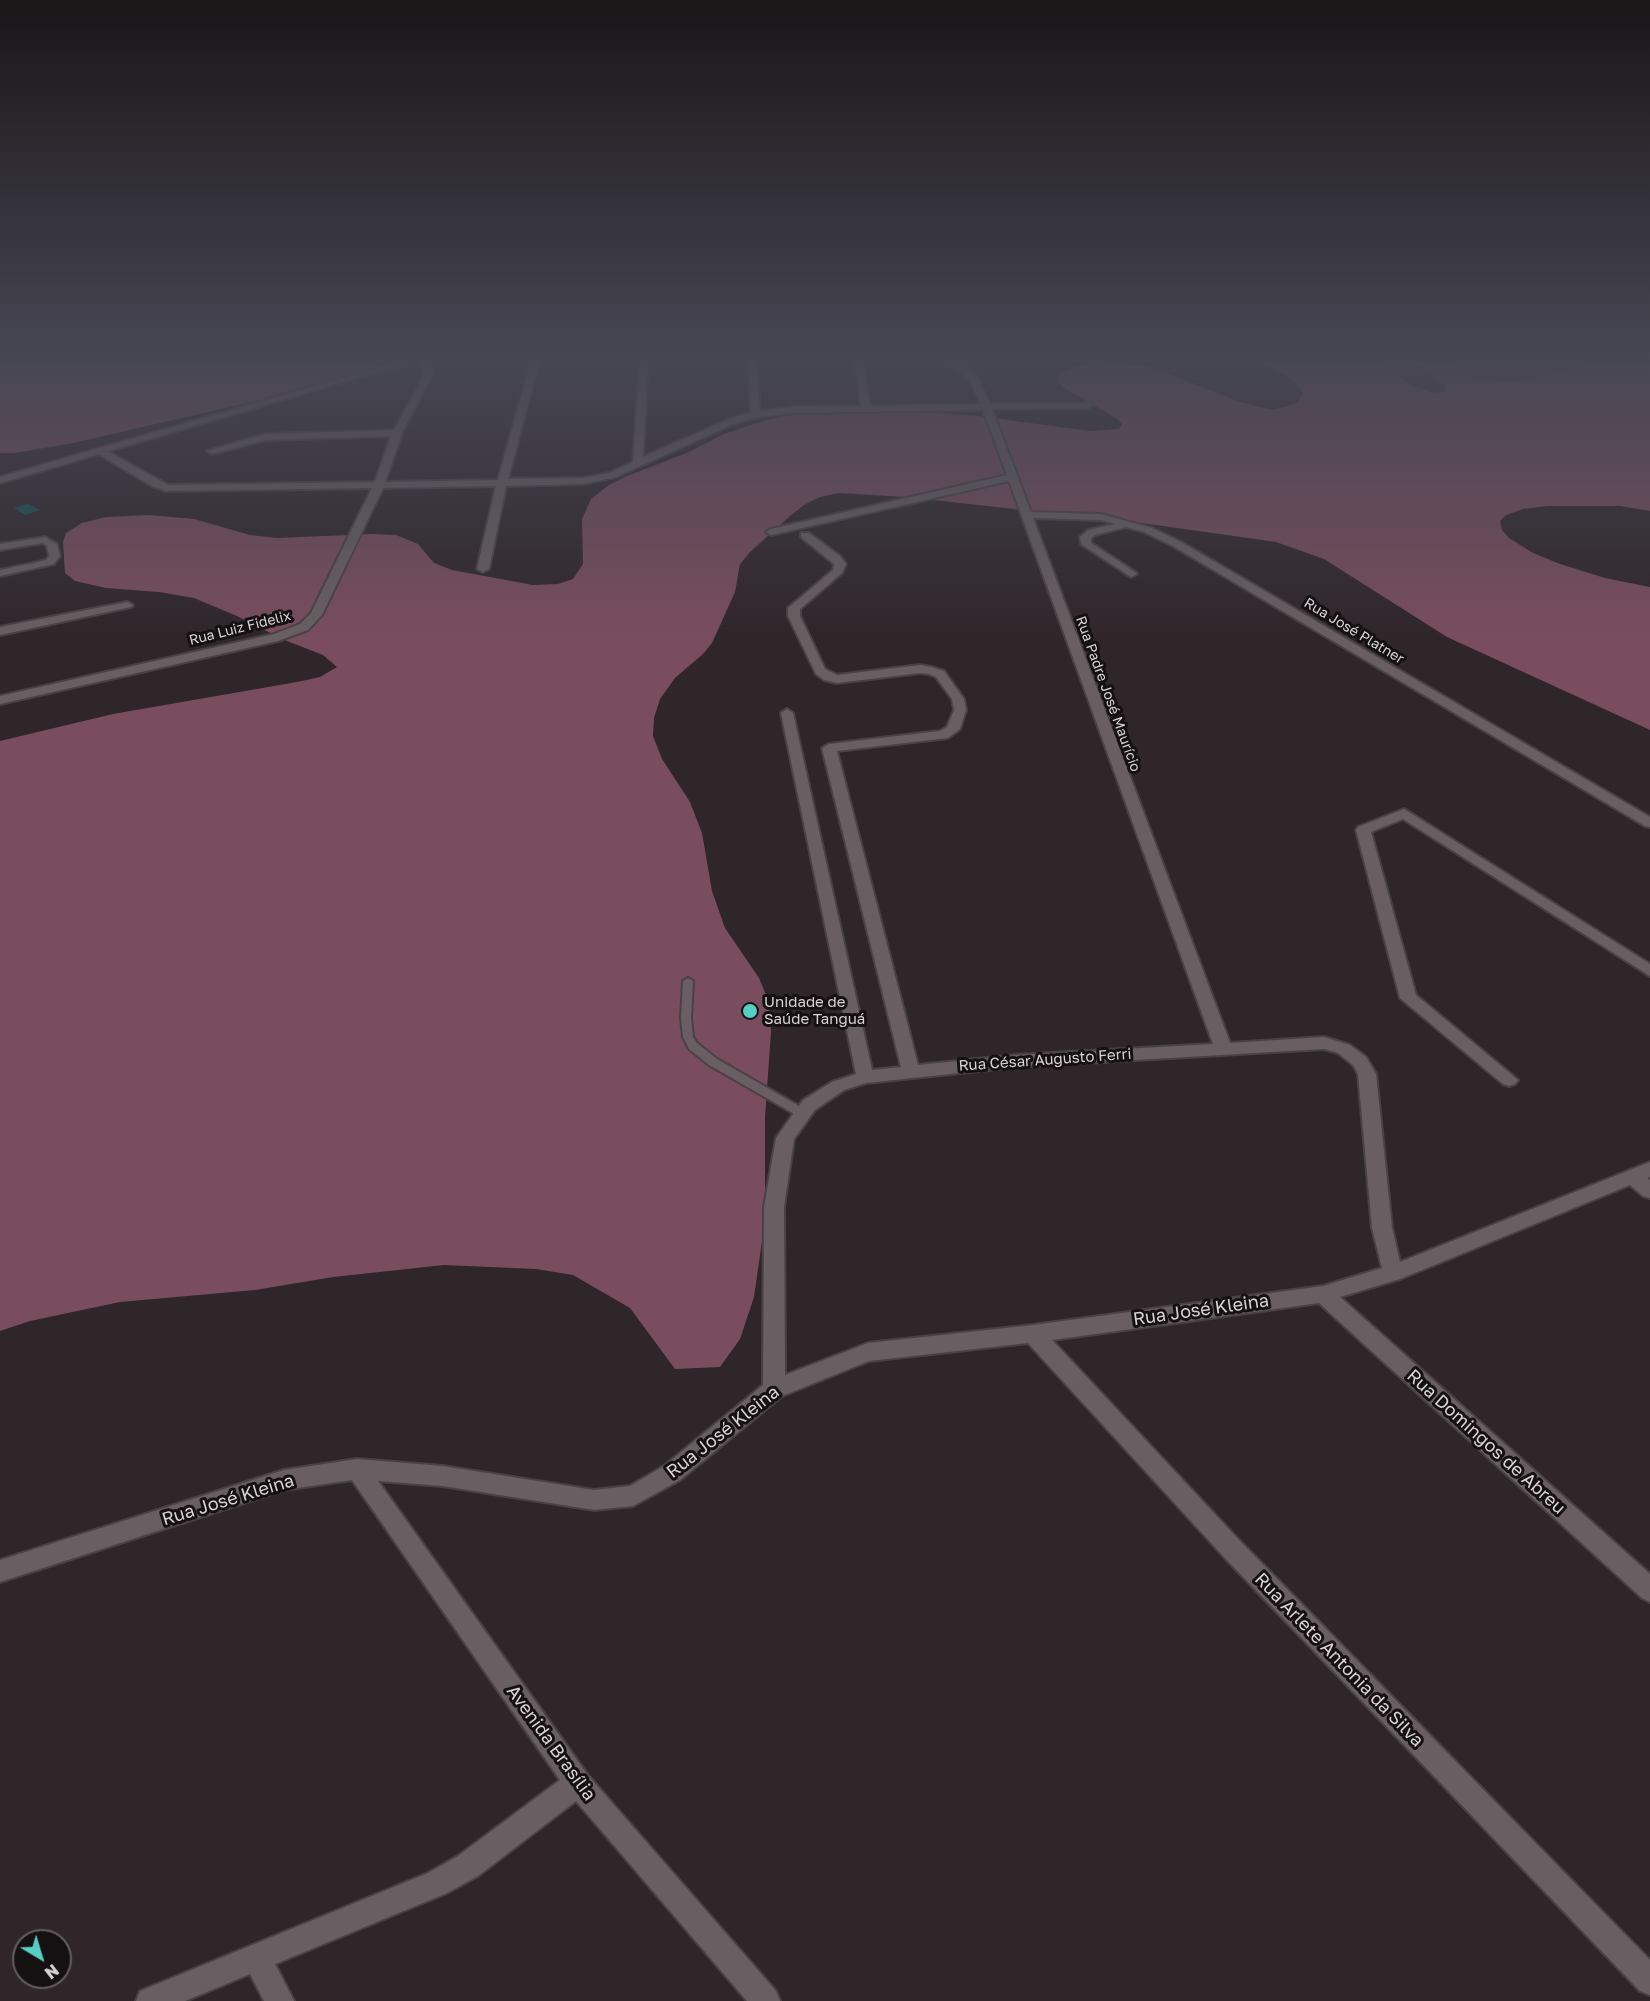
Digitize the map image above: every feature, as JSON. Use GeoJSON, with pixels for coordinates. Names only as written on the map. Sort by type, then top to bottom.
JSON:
{"type":"FeatureCollection","features":[{"type":"Feature","properties":{"kind":"street"},"geometry":{"type":"LineString","coordinates":[[0,480],[85,455]]}},
{"type":"Feature","properties":{"kind":"street"},"geometry":{"type":"LineString","coordinates":[[108,455],[166,488],[583,481],[612,474],[657,455]]}},
{"type":"Feature","properties":{"kind":"street","name":"Rua Luiz Fidelix"},"geometry":{"type":"LineString","coordinates":[[0,700],[278,637],[304,627],[316,615],[379,485],[389,455]]}},
{"type":"Feature","properties":{"kind":"street"},"geometry":{"type":"LineString","coordinates":[[483,569],[510,455]]}},
{"type":"Feature","properties":{"kind":"street"},"geometry":{"type":"LineString","coordinates":[[638,464],[639,455]]}},
{"type":"Feature","properties":{"kind":"street","name":"Rua Padre José Maurício"},"geometry":{"type":"LineString","coordinates":[[1004,455],[1223,1048]]}},
{"type":"Feature","properties":{"kind":"street"},"geometry":{"type":"LineString","coordinates":[[771,532],[1012,477]]}},
{"type":"Feature","properties":{"kind":"street","name":"Rua José Platner"},"geometry":{"type":"LineString","coordinates":[[1026,514],[1101,517],[1135,525],[1177,544],[1650,823]]}},
{"type":"Feature","properties":{"kind":"street"},"geometry":{"type":"LineString","coordinates":[[1131,574],[1086,544],[1085,537],[1101,530],[1135,525]]}},
{"type":"Feature","properties":{"kind":"street"},"geometry":{"type":"LineString","coordinates":[[805,535],[836,558],[840,564],[838,571],[794,608],[794,616],[820,671],[828,677],[837,679],[920,669],[931,671],[940,675],[958,699],[960,710],[953,729],[943,735],[828,748],[911,1071]]}},
{"type":"Feature","properties":{"kind":"street"},"geometry":{"type":"LineString","coordinates":[[0,547],[45,540],[52,544],[55,556],[50,562],[0,573]]}},
{"type":"Feature","properties":{"kind":"street"},"geometry":{"type":"LineString","coordinates":[[0,631],[127,605]]}},
{"type":"Feature","properties":{"kind":"street"},"geometry":{"type":"LineString","coordinates":[[787,713],[865,1077]]}},
{"type":"Feature","properties":{"kind":"street"},"geometry":{"type":"LineString","coordinates":[[1509,1080],[1408,998],[1363,830],[1404,813],[1650,971]]}},
{"type":"Feature","properties":{"kind":"street","name":"Rua César Augusto Ferri"},"geometry":{"type":"LineString","coordinates":[[774,1389],[774,1207],[785,1138],[809,1105],[838,1086],[865,1077],[1016,1060],[1324,1043],[1344,1049],[1360,1061],[1367,1074],[1382,1228],[1393,1273]]}},
{"type":"Feature","properties":{"kind":"street"},"geometry":{"type":"LineString","coordinates":[[1641,1172],[1650,1191]]}},
{"type":"Feature","properties":{"kind":"street","name":"Rua José Kleina"},"geometry":{"type":"LineString","coordinates":[[0,1570],[284,1480],[357,1468],[443,1476],[594,1500],[633,1496],[672,1473],[774,1389],[868,1352],[1033,1334],[1323,1294],[1393,1273],[1641,1172]]}},
{"type":"Feature","properties":{"kind":"street","name":"Rua Domingos de Abreu"},"geometry":{"type":"LineString","coordinates":[[1323,1294],[1650,1590]]}},
{"type":"Feature","properties":{"kind":"street","name":"Rua Arlete Antonia da Silva"},"geometry":{"type":"LineString","coordinates":[[1033,1334],[1232,1550],[1650,1981]]}},
{"type":"Feature","properties":{"kind":"street","name":"Avenida Brasília"},"geometry":{"type":"LineString","coordinates":[[357,1468],[578,1783],[766,2001]]}},
{"type":"Feature","properties":{"kind":"street"},"geometry":{"type":"LineString","coordinates":[[150,2001],[437,1883],[468,1866],[578,1783]]}},
{"type":"Feature","properties":{"kind":"street"},"geometry":{"type":"LineString","coordinates":[[256,1958],[280,2001]]}},
{"type":"Feature","properties":{"kind":"lane"},"geometry":{"type":"LineString","coordinates":[[688,981],[686,1018],[688,1036],[693,1046],[713,1062],[802,1113]]}},
{"type":"Feature","properties":{"kind":"shaded area"},"geometry":{"type":"Polygon","coordinates":[[[680,455],[1650,455],[1650,511],[1620,506],[1548,506],[1523,509],[1506,515],[1500,521],[1502,530],[1509,538],[1533,553],[1605,578],[1650,587],[1650,730],[1447,637],[1324,559],[1276,542],[1149,524],[906,497],[839,493],[820,497],[804,505],[790,516],[740,564],[735,592],[712,643],[703,654],[675,678],[660,699],[654,718],[653,736],[662,759],[690,802],[702,833],[712,891],[725,928],[759,978],[769,1002],[771,1032],[765,1117],[765,1220],[754,1297],[740,1339],[720,1367],[675,1369],[630,1308],[573,1275],[536,1269],[444,1265],[333,1277],[255,1290],[120,1302],[30,1321],[0,1331],[0,741],[113,714],[320,677],[337,667],[323,655],[282,639],[237,616],[194,598],[159,592],[106,588],[75,581],[65,573],[63,542],[66,533],[82,523],[106,517],[149,515],[194,519],[250,535],[277,538],[396,535],[418,544],[434,563],[452,570],[533,585],[558,584],[573,579],[583,564],[582,519],[591,499],[609,485],[680,455]]]}},
{"type":"Feature","properties":{"kind":"building"},"geometry":{"type":"Polygon","coordinates":[[[28,504],[40,510],[25,515],[14,508],[28,504]]]}},
{"type":"Feature","properties":{"kind":"place","name":"Unidade de Saúde Tanguá"},"geometry":{"type":"Point","coordinates":[750,1011]}}]}
